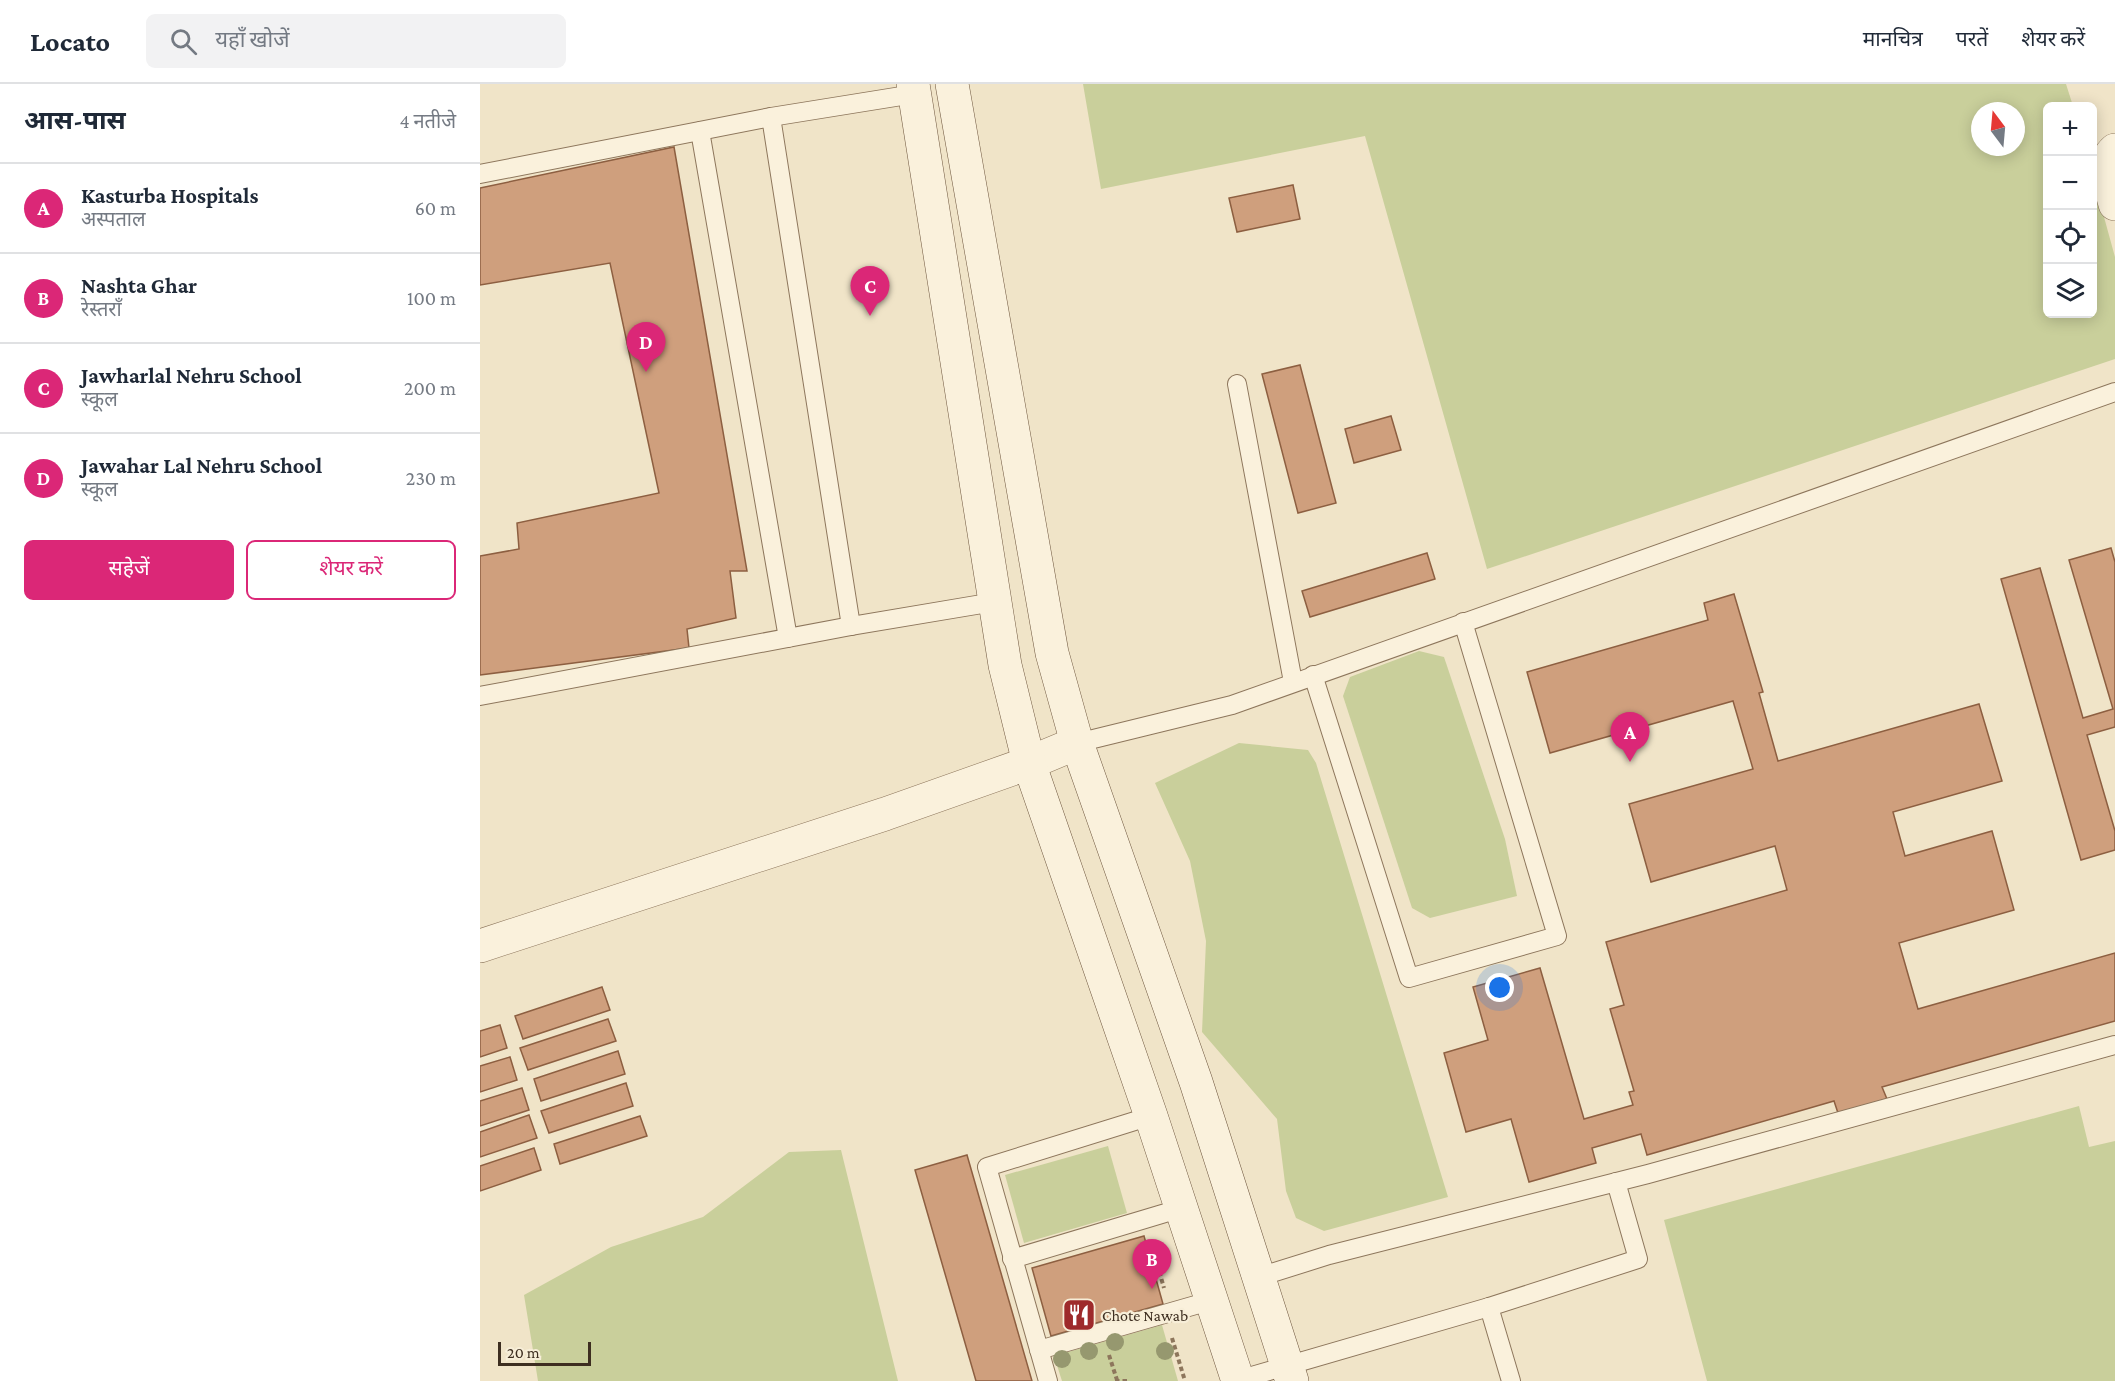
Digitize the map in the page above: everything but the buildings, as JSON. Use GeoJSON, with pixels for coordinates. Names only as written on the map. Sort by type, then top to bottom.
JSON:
{"type":"FeatureCollection","features":[{"type":"Feature","properties":{"kind":"main road"},"geometry":{"type":"LineString","coordinates":[[952,84],[1052,653],[1077,743],[1197,1082],[1290,1373]]}},
{"type":"Feature","properties":{"kind":"main road"},"geometry":{"type":"LineString","coordinates":[[914,89],[994,602],[1005,665],[1029,763],[1151,1116],[1238,1381]]}},
{"type":"Feature","properties":{"kind":"main road"},"geometry":{"type":"LineString","coordinates":[[2115,150],[2109,156],[2106,169],[2115,204]]}},
{"type":"Feature","properties":{"kind":"main road"},"geometry":{"type":"LineString","coordinates":[[480,946],[874,817],[1029,763],[1077,743]]}},
{"type":"Feature","properties":{"kind":"main road"},"geometry":{"type":"LineString","coordinates":[[1200,1262],[1254,1262]]}},
{"type":"Feature","properties":{"kind":"lane"},"geometry":{"type":"LineString","coordinates":[[480,174],[914,89]]}},
{"type":"Feature","properties":{"kind":"lane"},"geometry":{"type":"LineString","coordinates":[[771,117],[851,626]]}},
{"type":"Feature","properties":{"kind":"lane"},"geometry":{"type":"LineString","coordinates":[[700,131],[788,638]]}},
{"type":"Feature","properties":{"kind":"lane"},"geometry":{"type":"LineString","coordinates":[[1237,384],[1293,682]]}},
{"type":"Feature","properties":{"kind":"lane"},"geometry":{"type":"LineString","coordinates":[[1077,743],[1232,705],[2115,392]]}},
{"type":"Feature","properties":{"kind":"lane"},"geometry":{"type":"LineString","coordinates":[[480,696],[851,626],[994,602]]}},
{"type":"Feature","properties":{"kind":"lane"},"geometry":{"type":"LineString","coordinates":[[1313,675],[1409,978],[1557,936],[1463,622]]}},
{"type":"Feature","properties":{"kind":"lane"},"geometry":{"type":"LineString","coordinates":[[1254,1262],[1329,1255],[1616,1182],[2115,1045]]}},
{"type":"Feature","properties":{"kind":"lane"},"geometry":{"type":"LineString","coordinates":[[1048,1381],[987,1167],[1151,1116]]}},
{"type":"Feature","properties":{"kind":"lane"},"geometry":{"type":"LineString","coordinates":[[1238,1381],[1290,1373],[1488,1306],[1638,1259],[1616,1182]]}},
{"type":"Feature","properties":{"kind":"lane"},"geometry":{"type":"LineString","coordinates":[[1012,1259],[1182,1208]]}},
{"type":"Feature","properties":{"kind":"lane"},"geometry":{"type":"LineString","coordinates":[[1039,1350],[1213,1300]]}},
{"type":"Feature","properties":{"kind":"lane"},"geometry":{"type":"LineString","coordinates":[[1488,1306],[1511,1381]]}},
{"type":"Feature","properties":{"kind":"path"},"geometry":{"type":"LineString","coordinates":[[1144,1220],[1185,1381]]}},
{"type":"Feature","properties":{"kind":"path"},"geometry":{"type":"LineString","coordinates":[[1114,1381],[1126,1381]]}},
{"type":"Feature","properties":{"kind":"green space"},"geometry":{"type":"Polygon","coordinates":[[[1083,84],[2066,84],[2072,102],[2043,102],[2043,318],[2097,318],[2097,192],[2115,257],[2115,359],[1487,569],[1365,136],[1101,189],[1083,84]]]}},
{"type":"Feature","properties":{"kind":"green space"},"geometry":{"type":"Polygon","coordinates":[[[1419,651],[1444,657],[1505,839],[1517,896],[1430,918],[1412,908],[1343,696],[1350,677],[1419,651]]]}},
{"type":"Feature","properties":{"kind":"green space"},"geometry":{"type":"Polygon","coordinates":[[[1239,743],[1308,750],[1316,763],[1448,1197],[1324,1231],[1296,1218],[1286,1191],[1277,1119],[1202,1032],[1206,941],[1190,861],[1155,783],[1239,743]]]}},
{"type":"Feature","properties":{"kind":"green space"},"geometry":{"type":"Polygon","coordinates":[[[2079,1106],[2089,1147],[2115,1141],[2115,1381],[1707,1381],[1664,1220],[2079,1106]]]}},
{"type":"Feature","properties":{"kind":"green space"},"geometry":{"type":"Polygon","coordinates":[[[1108,1146],[1127,1213],[1024,1243],[1005,1175],[1108,1146]]]}},
{"type":"Feature","properties":{"kind":"green space"},"geometry":{"type":"Polygon","coordinates":[[[841,1150],[898,1381],[538,1381],[524,1295],[611,1247],[703,1217],[789,1152],[841,1150]]]}},
{"type":"Feature","properties":{"kind":"green space"},"geometry":{"type":"Polygon","coordinates":[[[1162,1325],[1178,1381],[1062,1381],[1054,1356],[1162,1325]]]}},
{"type":"Feature","properties":{"kind":"place","name":"Jawharlal Nehru School"},"geometry":{"type":"Point","coordinates":[870,316]}},
{"type":"Feature","properties":{"kind":"place","name":"Jawahar Lal Nehru School"},"geometry":{"type":"Point","coordinates":[646,372]}},
{"type":"Feature","properties":{"kind":"place","name":"Kasturba Hospitals"},"geometry":{"type":"Point","coordinates":[1630,762]}},
{"type":"Feature","properties":{"kind":"place","name":"Nashta Ghar"},"geometry":{"type":"Point","coordinates":[1152,1289]}},
{"type":"Feature","properties":{"kind":"place","name":"Chote Nawab"},"geometry":{"type":"Point","coordinates":[1079,1315]}}]}
